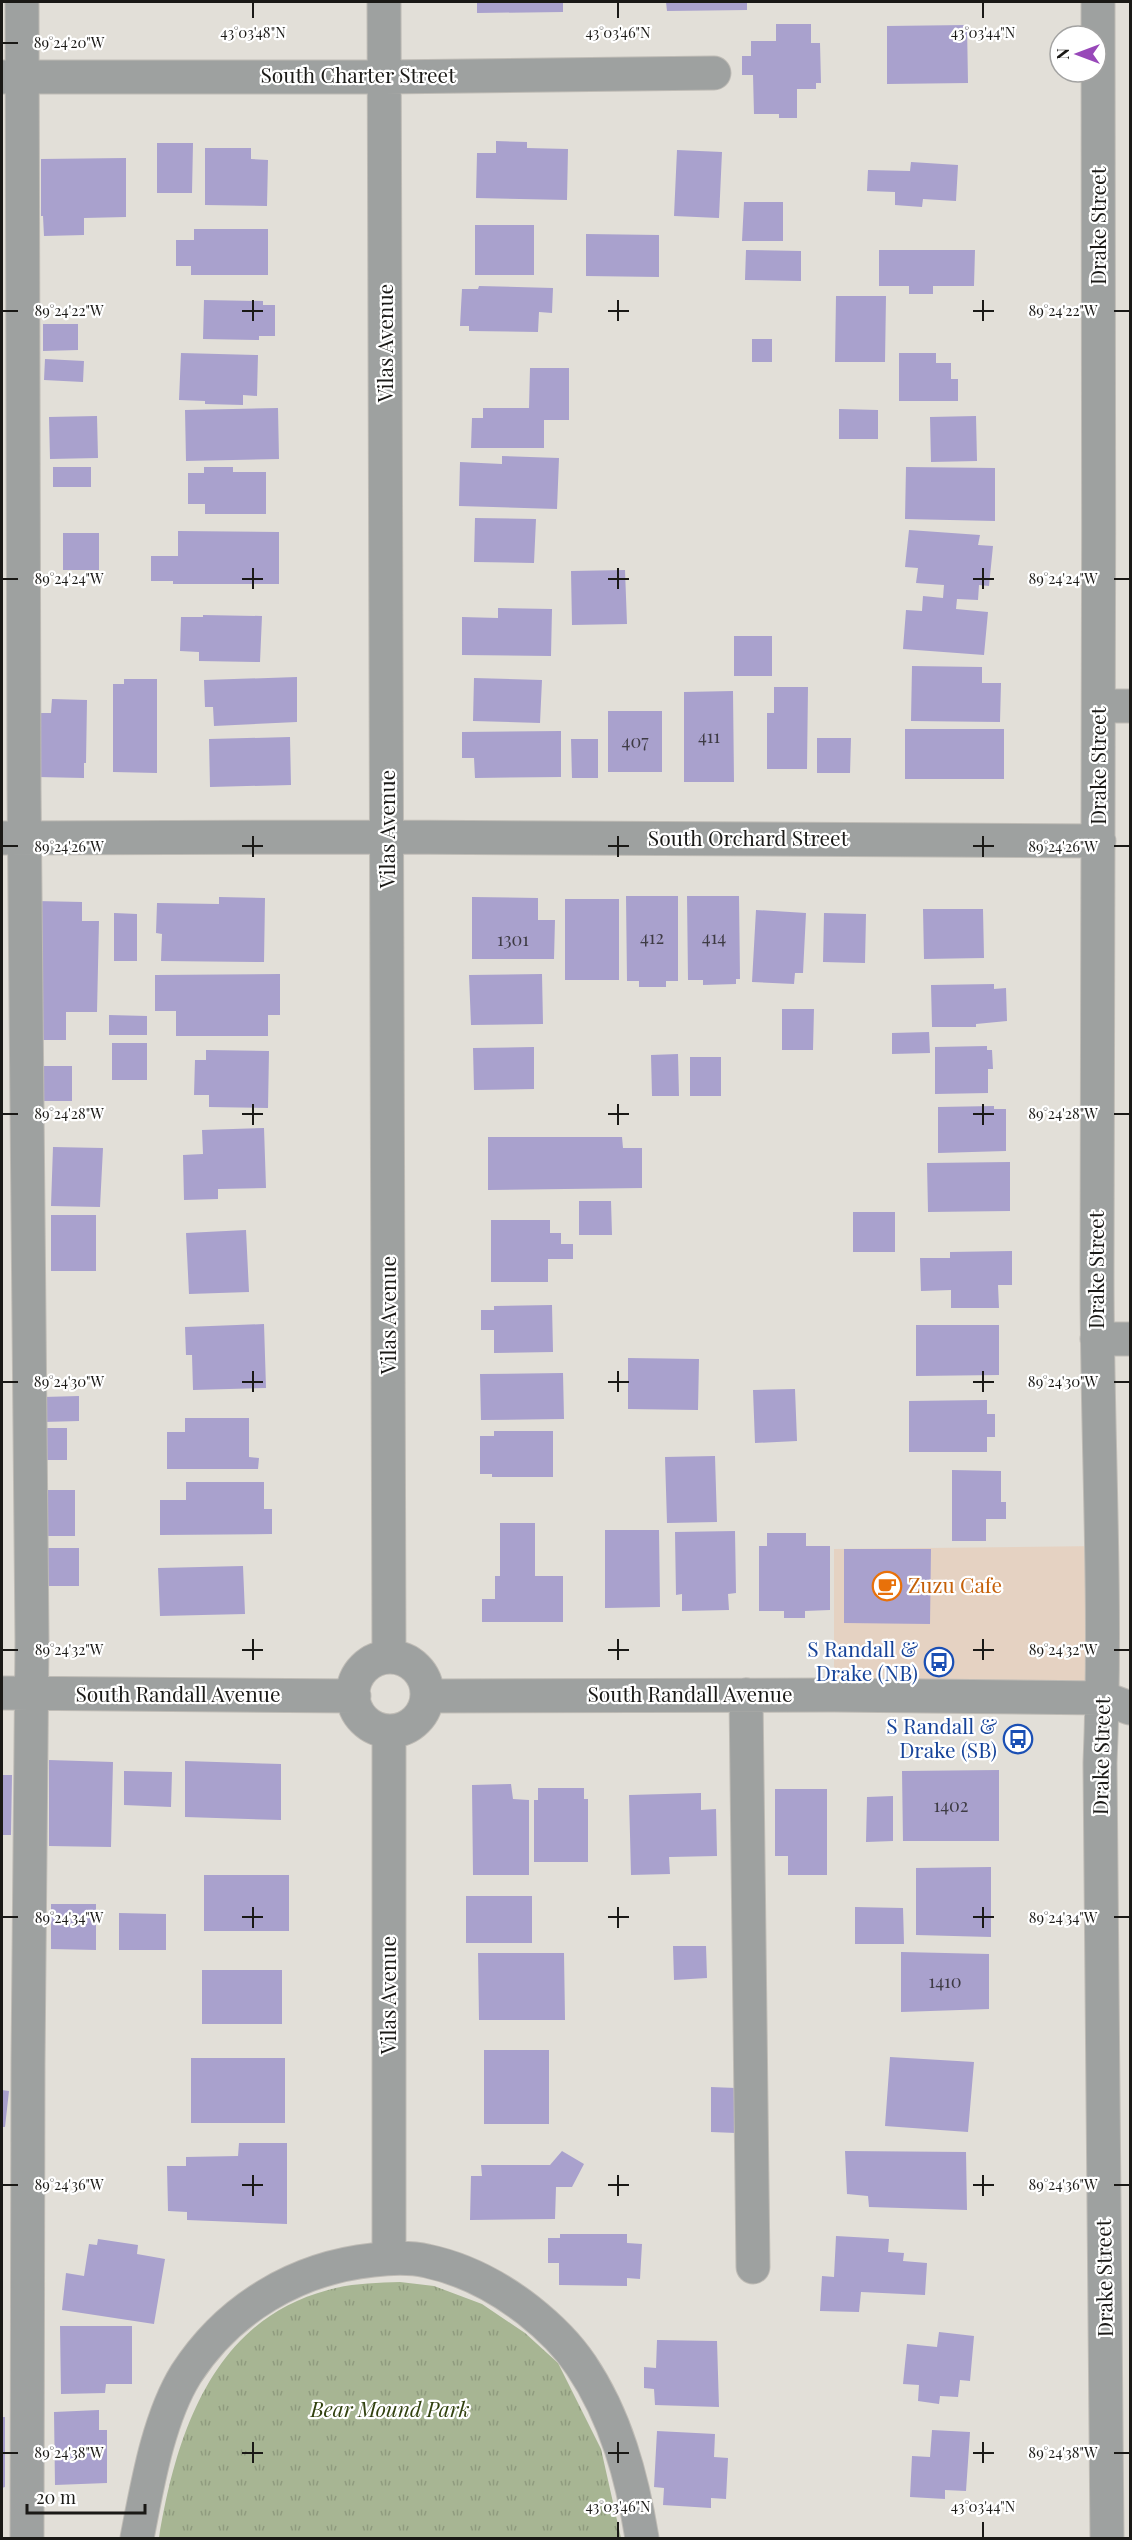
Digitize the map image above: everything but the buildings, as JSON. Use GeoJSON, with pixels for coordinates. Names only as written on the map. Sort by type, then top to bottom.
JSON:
{"type":"FeatureCollection","features":[{"type":"Feature","properties":{"kind":"street"},"geometry":{"type":"LineString","coordinates":[[22,2],[12,77],[13,838],[17,1694],[28,2076],[27,2538]]}},
{"type":"Feature","properties":{"kind":"street","name":"Vilas Avenue"},"geometry":{"type":"LineString","coordinates":[[384,2],[389,1657]]}},
{"type":"Feature","properties":{"kind":"street","name":"Drake Street"},"geometry":{"type":"LineString","coordinates":[[1098,2],[1115,706],[1099,842],[1097,1339],[1117,1703],[1100,1764],[1107,2538]]}},
{"type":"Feature","properties":{"kind":"street","name":"South Charter Street"},"geometry":{"type":"LineString","coordinates":[[12,77],[385,77],[714,73]]}},
{"type":"Feature","properties":{"kind":"street","name":"South Orchard Street"},"geometry":{"type":"LineString","coordinates":[[13,838],[388,837],[1099,842]]}},
{"type":"Feature","properties":{"kind":"street"},"geometry":{"type":"LineString","coordinates":[[1097,1339],[1131,1339]]}},
{"type":"Feature","properties":{"kind":"street"},"geometry":{"type":"LineString","coordinates":[[389,1657],[401,1658],[412,1664],[423,1678],[427,1696],[419,1717],[411,1725],[389,1731],[378,1729],[361,1716],[354,1696],[360,1673],[377,1659],[389,1657]]}},
{"type":"Feature","properties":{"kind":"street","name":"South Randall Avenue"},"geometry":{"type":"LineString","coordinates":[[17,1694],[354,1696]]}},
{"type":"Feature","properties":{"kind":"street"},"geometry":{"type":"LineString","coordinates":[[746,1695],[753,2267]]}},
{"type":"Feature","properties":{"kind":"street","name":"South Randall Avenue"},"geometry":{"type":"LineString","coordinates":[[427,1696],[746,1695],[1117,1703]]}},
{"type":"Feature","properties":{"kind":"street","name":"Vilas Avenue"},"geometry":{"type":"LineString","coordinates":[[389,1731],[389,2259]]}},
{"type":"Feature","properties":{"kind":"street"},"geometry":{"type":"LineString","coordinates":[[137,2538],[147,2489],[168,2413],[185,2375],[222,2329],[243,2310],[270,2292],[306,2275],[342,2263],[389,2259],[425,2260],[456,2269],[500,2288],[546,2324],[580,2364],[600,2398],[620,2441],[634,2490],[642,2538]]}},
{"type":"Feature","properties":{"kind":"shaded area"},"geometry":{"type":"Polygon","coordinates":[[[1101,1546],[1103,1698],[834,1695],[834,1549],[1101,1546]]]}},
{"type":"Feature","properties":{"kind":"green space","name":"Bear Mound Park"},"geometry":{"type":"Polygon","coordinates":[[[400,2282],[434,2286],[482,2304],[525,2333],[558,2363],[601,2449],[621,2538],[159,2538],[176,2460],[190,2422],[207,2386],[228,2354],[255,2327],[288,2305],[337,2288],[400,2282]]]}},
{"type":"Feature","properties":{"kind":"place","name":"Zuzu Cafe"},"geometry":{"type":"Point","coordinates":[887,1586]}},
{"type":"Feature","properties":{"kind":"place","name":"S Randall & Drake (NB)"},"geometry":{"type":"Point","coordinates":[939,1662]}},
{"type":"Feature","properties":{"kind":"place","name":"S Randall & Drake (SB)"},"geometry":{"type":"Point","coordinates":[1018,1739]}}]}
